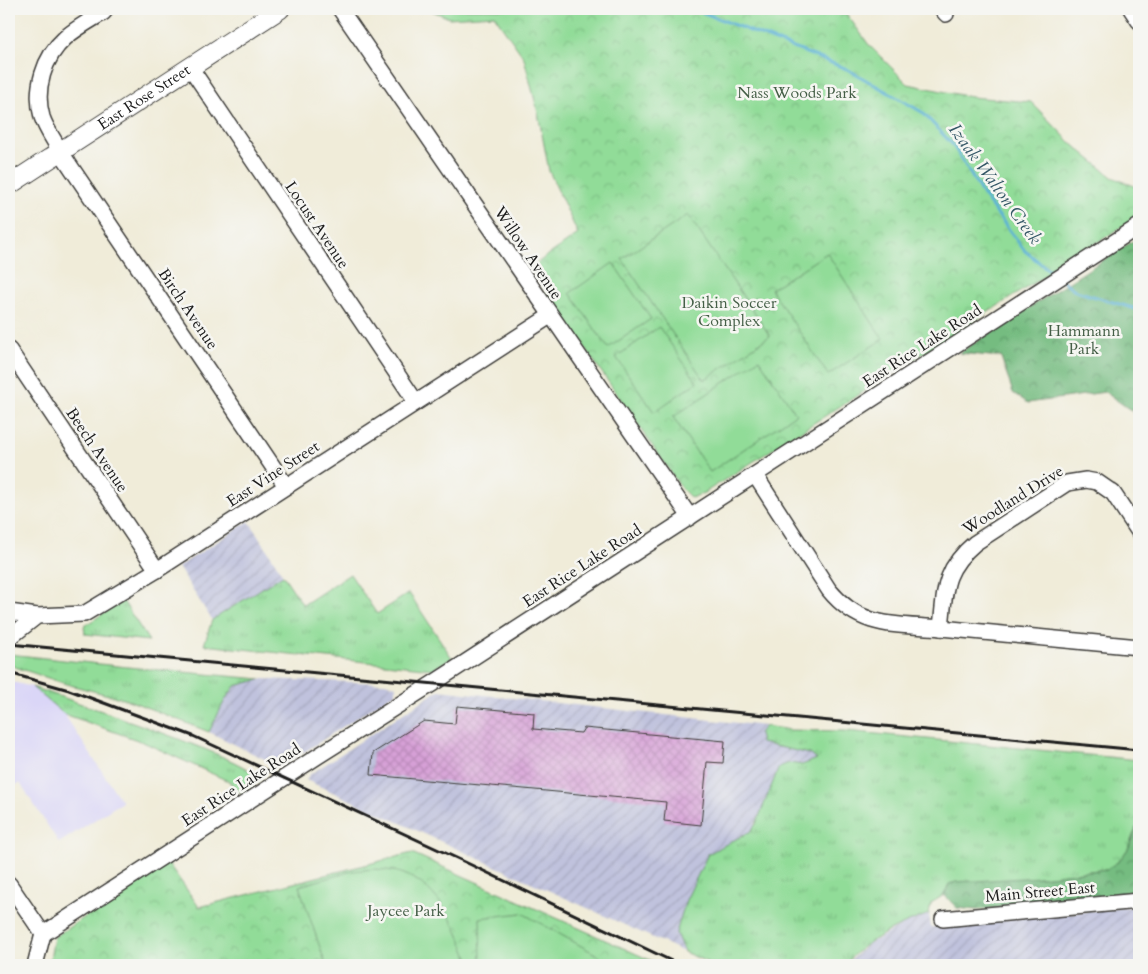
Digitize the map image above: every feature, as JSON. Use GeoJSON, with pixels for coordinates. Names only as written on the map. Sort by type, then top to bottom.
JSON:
{"type":"FeatureCollection","features":[{"type":"Feature","properties":{"kind":"main road","name":"East Rose Street"},"geometry":{"type":"LineString","coordinates":[[9,185],[280,9]]}},
{"type":"Feature","properties":{"kind":"street","name":"Willow Avenue"},"geometry":{"type":"LineString","coordinates":[[340,9],[690,517]]}},
{"type":"Feature","properties":{"kind":"street"},"geometry":{"type":"LineString","coordinates":[[1131,9],[1139,21]]}},
{"type":"Feature","properties":{"kind":"street","name":"Birch Avenue"},"geometry":{"type":"LineString","coordinates":[[104,12],[64,38],[54,50],[42,74],[40,100],[42,116],[48,131],[60,151],[286,486]]}},
{"type":"Feature","properties":{"kind":"street","name":"Locust Avenue"},"geometry":{"type":"LineString","coordinates":[[190,67],[416,402]]}},
{"type":"Feature","properties":{"kind":"street","name":"East Rice Lake Road"},"geometry":{"type":"LineString","coordinates":[[43,934],[1139,226]]}},
{"type":"Feature","properties":{"kind":"street","name":"East Vine Street"},"geometry":{"type":"LineString","coordinates":[[9,612],[37,616],[84,614],[157,570],[550,316]]}},
{"type":"Feature","properties":{"kind":"street","name":"Beech Avenue"},"geometry":{"type":"LineString","coordinates":[[9,350],[157,570]]}},
{"type":"Feature","properties":{"kind":"street"},"geometry":{"type":"LineString","coordinates":[[755,475],[829,590],[844,606],[859,616],[871,621],[1139,647]]}},
{"type":"Feature","properties":{"kind":"street","name":"Woodland Drive"},"geometry":{"type":"LineString","coordinates":[[941,628],[945,588],[950,573],[963,552],[975,542],[1067,483],[1086,480],[1106,486],[1117,498],[1139,532]]}},
{"type":"Feature","properties":{"kind":"street"},"geometry":{"type":"LineString","coordinates":[[9,638],[37,616]]}},
{"type":"Feature","properties":{"kind":"street"},"geometry":{"type":"LineString","coordinates":[[9,884],[43,934],[35,965]]}},
{"type":"Feature","properties":{"kind":"street","name":"Main Street East"},"geometry":{"type":"LineString","coordinates":[[943,919],[1139,900]]}},
{"type":"Feature","properties":{"kind":"shaded area"},"geometry":{"type":"Polygon","coordinates":[[[249,521],[283,575],[212,620],[178,567],[249,521]]]}},
{"type":"Feature","properties":{"kind":"shaded area"},"geometry":{"type":"Polygon","coordinates":[[[261,679],[385,683],[396,686],[395,693],[281,767],[209,732],[225,700],[235,686],[261,679]]]}},
{"type":"Feature","properties":{"kind":"shaded area"},"geometry":{"type":"Polygon","coordinates":[[[9,681],[32,687],[64,714],[122,802],[59,843],[20,783],[9,789],[9,681]]]}},
{"type":"Feature","properties":{"kind":"shaded area"},"geometry":{"type":"Polygon","coordinates":[[[439,690],[765,726],[759,733],[761,743],[810,754],[818,759],[802,765],[789,763],[751,831],[708,854],[686,900],[676,933],[684,952],[306,780],[309,775],[439,690]]]}},
{"type":"Feature","properties":{"kind":"shaded area"},"geometry":{"type":"Polygon","coordinates":[[[1139,906],[1139,965],[845,965],[868,944],[910,921],[929,914],[931,927],[1139,906]]]}},
{"type":"Feature","properties":{"kind":"green space"},"geometry":{"type":"Polygon","coordinates":[[[428,9],[843,9],[869,45],[908,84],[971,97],[1031,102],[1071,143],[1112,177],[1139,188],[1139,216],[704,493],[691,498],[682,489],[530,268],[578,234],[549,171],[538,113],[524,58],[494,15],[449,18],[428,9]]]}},
{"type":"Feature","properties":{"kind":"green space","name":"Daikin Soccer Complex"},"geometry":{"type":"Polygon","coordinates":[[[688,215],[770,336],[704,380],[622,259],[688,215]]]}},
{"type":"Feature","properties":{"kind":"green space","name":"Hammann Park"},"geometry":{"type":"Polygon","coordinates":[[[1139,237],[1139,416],[1105,392],[1028,403],[1013,393],[1001,357],[959,353],[1139,237]]]}},
{"type":"Feature","properties":{"kind":"green space"},"geometry":{"type":"Polygon","coordinates":[[[827,253],[883,339],[828,375],[771,289],[827,253]]]}},
{"type":"Feature","properties":{"kind":"green space"},"geometry":{"type":"Polygon","coordinates":[[[613,263],[651,319],[608,348],[570,293],[613,263]]]}},
{"type":"Feature","properties":{"kind":"green space"},"geometry":{"type":"Polygon","coordinates":[[[659,327],[697,382],[654,412],[616,357],[659,327]]]}},
{"type":"Feature","properties":{"kind":"green space"},"geometry":{"type":"Polygon","coordinates":[[[759,359],[796,414],[710,472],[673,417],[759,359]]]}},
{"type":"Feature","properties":{"kind":"green space"},"geometry":{"type":"Polygon","coordinates":[[[350,574],[377,614],[409,593],[452,658],[433,669],[204,645],[212,620],[283,575],[303,605],[350,574]]]}},
{"type":"Feature","properties":{"kind":"green space"},"geometry":{"type":"Polygon","coordinates":[[[123,601],[149,641],[85,634],[84,626],[123,601]]]}},
{"type":"Feature","properties":{"kind":"green space"},"geometry":{"type":"Polygon","coordinates":[[[9,654],[261,679],[235,686],[225,700],[209,732],[128,700],[66,684],[9,665],[9,654]]]}},
{"type":"Feature","properties":{"kind":"green space"},"geometry":{"type":"Polygon","coordinates":[[[32,687],[209,751],[232,761],[262,779],[242,793],[228,781],[143,742],[64,714],[32,687]]]}},
{"type":"Feature","properties":{"kind":"green space"},"geometry":{"type":"Polygon","coordinates":[[[765,726],[791,730],[847,731],[1139,760],[1139,825],[1128,849],[1119,861],[1107,869],[1041,877],[949,884],[944,895],[931,903],[929,914],[883,934],[852,956],[845,965],[714,965],[684,952],[676,933],[686,900],[708,854],[751,831],[756,824],[779,767],[789,763],[802,765],[817,759],[810,754],[761,743],[759,733],[765,726]]]}},
{"type":"Feature","properties":{"kind":"green space"},"geometry":{"type":"Polygon","coordinates":[[[1139,825],[1139,893],[1131,896],[977,910],[957,908],[944,895],[949,884],[956,882],[1041,877],[1107,869],[1119,861],[1128,849],[1139,825]]]}},
{"type":"Feature","properties":{"kind":"green space","name":"Jaycee Park"},"geometry":{"type":"Polygon","coordinates":[[[412,853],[661,965],[49,965],[54,937],[168,863],[199,907],[412,853]]]}},
{"type":"Feature","properties":{"kind":"green space"},"geometry":{"type":"Polygon","coordinates":[[[374,869],[404,874],[428,889],[447,912],[471,965],[326,965],[299,886],[352,871],[374,869]]]}},
{"type":"Feature","properties":{"kind":"green space"},"geometry":{"type":"Polygon","coordinates":[[[522,913],[599,956],[599,965],[481,965],[480,918],[522,913]]]}},
{"type":"Feature","properties":{"kind":"building"},"geometry":{"type":"Polygon","coordinates":[[[457,706],[534,713],[533,729],[581,733],[584,728],[725,741],[723,763],[707,762],[701,825],[664,821],[666,802],[371,775],[373,753],[424,721],[455,724],[457,706]]]}},
{"type":"Feature","properties":{"kind":"waterway","name":"Izaak Walton Creek"},"geometry":{"type":"LineString","coordinates":[[694,9],[847,69],[922,112],[953,145],[983,195],[1025,251],[1054,274]]}},
{"type":"Feature","properties":{"kind":"waterway","name":"Izaak Walton Creek"},"geometry":{"type":"LineString","coordinates":[[1063,281],[1076,291],[1139,310]]}},
{"type":"Feature","properties":{"kind":"railway"},"geometry":{"type":"LineString","coordinates":[[9,644],[1139,750]]}},
{"type":"Feature","properties":{"kind":"railway"},"geometry":{"type":"LineString","coordinates":[[9,673],[69,690],[193,736],[465,862],[680,965]]}},
{"type":"Feature","properties":{"kind":"park label","name":"Nass Woods Park"},"geometry":{"type":"Point","coordinates":[797,93]}}]}
